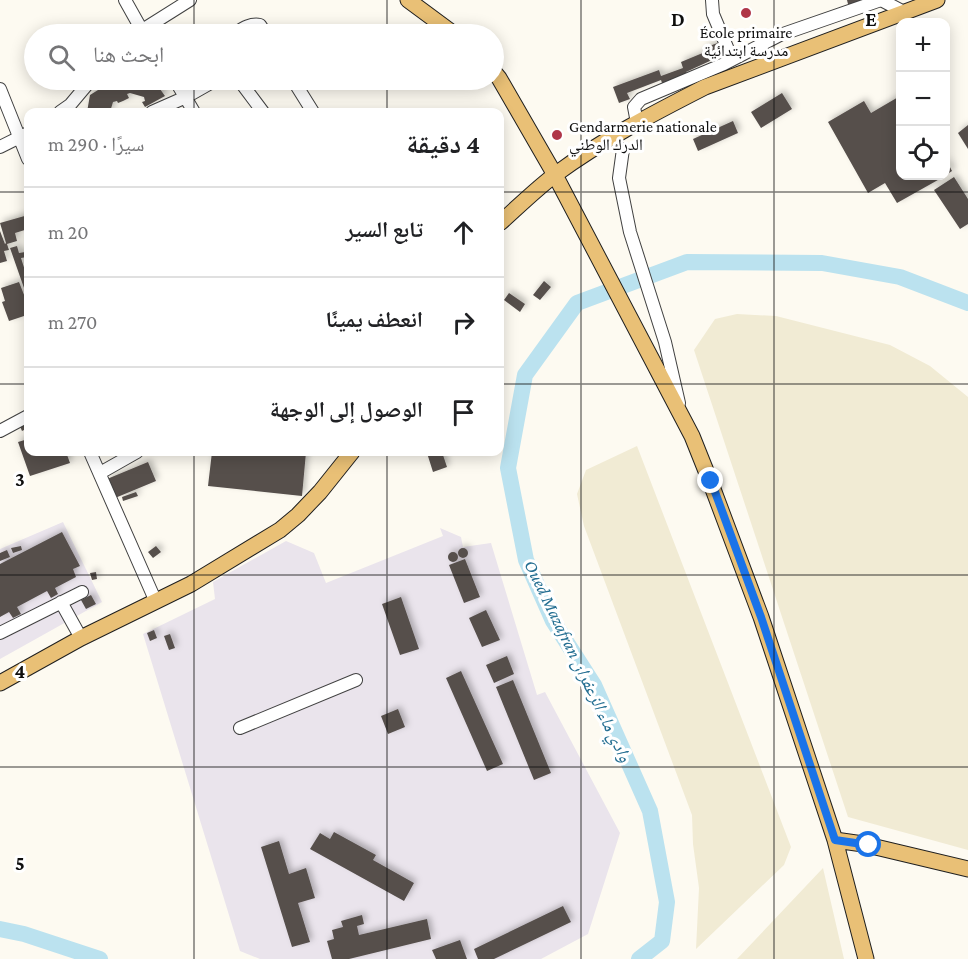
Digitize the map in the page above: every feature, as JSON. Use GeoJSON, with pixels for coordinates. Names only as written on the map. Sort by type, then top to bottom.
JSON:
{"type":"FeatureCollection","features":[{"type":"Feature","properties":{"kind":"main road"},"geometry":{"type":"LineString","coordinates":[[408,0],[440,24]]}},
{"type":"Feature","properties":{"kind":"main road"},"geometry":{"type":"LineString","coordinates":[[504,220],[555,175],[637,123],[705,87],[937,0]]}},
{"type":"Feature","properties":{"kind":"main road"},"geometry":{"type":"LineString","coordinates":[[504,87],[555,175],[697,447],[732,535],[835,840],[866,959]]}},
{"type":"Feature","properties":{"kind":"main road"},"geometry":{"type":"LineString","coordinates":[[0,682],[81,638],[224,566],[280,530],[320,492],[349,456]]}},
{"type":"Feature","properties":{"kind":"main road"},"geometry":{"type":"LineString","coordinates":[[835,840],[863,844],[968,869]]}},
{"type":"Feature","properties":{"kind":"street"},"geometry":{"type":"LineString","coordinates":[[125,0],[136,24]]}},
{"type":"Feature","properties":{"kind":"street"},"geometry":{"type":"LineString","coordinates":[[154,24],[190,0]]}},
{"type":"Feature","properties":{"kind":"street"},"geometry":{"type":"LineString","coordinates":[[712,0],[713,14],[732,59]]}},
{"type":"Feature","properties":{"kind":"street"},"geometry":{"type":"LineString","coordinates":[[637,123],[634,107],[641,99],[780,35],[881,0],[904,12]]}},
{"type":"Feature","properties":{"kind":"street"},"geometry":{"type":"LineString","coordinates":[[0,89],[24,133]]}},
{"type":"Feature","properties":{"kind":"street"},"geometry":{"type":"LineString","coordinates":[[66,108],[83,90]]}},
{"type":"Feature","properties":{"kind":"street"},"geometry":{"type":"LineString","coordinates":[[181,90],[192,108]]}},
{"type":"Feature","properties":{"kind":"street"},"geometry":{"type":"LineString","coordinates":[[161,108],[198,90]]}},
{"type":"Feature","properties":{"kind":"street"},"geometry":{"type":"LineString","coordinates":[[246,90],[260,108]]}},
{"type":"Feature","properties":{"kind":"street"},"geometry":{"type":"LineString","coordinates":[[299,90],[310,108]]}},
{"type":"Feature","properties":{"kind":"street"},"geometry":{"type":"LineString","coordinates":[[0,147],[24,135]]}},
{"type":"Feature","properties":{"kind":"street"},"geometry":{"type":"LineString","coordinates":[[623,149],[619,178],[630,232],[664,342],[683,419]]}},
{"type":"Feature","properties":{"kind":"street"},"geometry":{"type":"LineString","coordinates":[[0,431],[24,418]]}},
{"type":"Feature","properties":{"kind":"street"},"geometry":{"type":"LineString","coordinates":[[92,456],[156,602]]}},
{"type":"Feature","properties":{"kind":"street"},"geometry":{"type":"LineString","coordinates":[[100,473],[130,456]]}},
{"type":"Feature","properties":{"kind":"street"},"geometry":{"type":"LineString","coordinates":[[0,633],[82,592]]}},
{"type":"Feature","properties":{"kind":"street"},"geometry":{"type":"LineString","coordinates":[[61,602],[81,638]]}},
{"type":"Feature","properties":{"kind":"street"},"geometry":{"type":"LineString","coordinates":[[240,728],[356,680]]}},
{"type":"Feature","properties":{"kind":"shaded area"},"geometry":{"type":"Polygon","coordinates":[[[737,314],[776,316],[890,345],[930,366],[968,397],[968,850],[848,817],[694,350],[715,319],[737,314]]]}},
{"type":"Feature","properties":{"kind":"shaded area"},"geometry":{"type":"Polygon","coordinates":[[[637,446],[791,847],[784,865],[696,949],[699,888],[692,815],[584,526],[577,494],[586,470],[637,446]]]}},
{"type":"Feature","properties":{"kind":"shaded area"},"geometry":{"type":"Polygon","coordinates":[[[63,522],[102,602],[0,659],[0,549],[63,522]]]}},
{"type":"Feature","properties":{"kind":"shaded area"},"geometry":{"type":"Polygon","coordinates":[[[440,528],[461,537],[463,547],[491,543],[537,695],[545,692],[620,833],[588,934],[541,959],[260,959],[240,951],[143,634],[215,599],[213,582],[286,541],[314,553],[326,583],[443,536],[440,528]]]}},
{"type":"Feature","properties":{"kind":"shaded area"},"geometry":{"type":"Polygon","coordinates":[[[823,868],[844,959],[737,959],[823,868]]]}},
{"type":"Feature","properties":{"kind":"building"},"geometry":{"type":"Polygon","coordinates":[[[847,0],[874,0],[849,8],[847,0]]]}},
{"type":"Feature","properties":{"kind":"building"},"geometry":{"type":"Polygon","coordinates":[[[720,42],[725,54],[686,72],[688,76],[663,86],[661,80],[627,93],[630,99],[619,103],[613,87],[659,70],[661,76],[683,68],[681,62],[705,52],[704,48],[720,42]]]}},
{"type":"Feature","properties":{"kind":"building"},"geometry":{"type":"Polygon","coordinates":[[[98,90],[161,90],[165,96],[145,107],[142,102],[145,101],[144,97],[130,93],[127,94],[129,98],[118,103],[113,102],[111,108],[88,108],[90,95],[98,90]]]}},
{"type":"Feature","properties":{"kind":"building"},"geometry":{"type":"Polygon","coordinates":[[[782,93],[792,109],[761,128],[751,112],[782,93]]]}},
{"type":"Feature","properties":{"kind":"building"},"geometry":{"type":"Polygon","coordinates":[[[896,98],[896,180],[938,180],[897,203],[885,183],[868,193],[828,122],[864,101],[871,113],[896,98]]]}},
{"type":"Feature","properties":{"kind":"building"},"geometry":{"type":"Polygon","coordinates":[[[733,121],[738,133],[698,151],[693,139],[733,121]]]}},
{"type":"Feature","properties":{"kind":"building"},"geometry":{"type":"Polygon","coordinates":[[[968,125],[968,149],[958,133],[968,125]]]}},
{"type":"Feature","properties":{"kind":"building"},"geometry":{"type":"Polygon","coordinates":[[[954,177],[968,199],[968,224],[960,229],[934,190],[954,177]]]}},
{"type":"Feature","properties":{"kind":"building"},"geometry":{"type":"Polygon","coordinates":[[[24,216],[24,230],[15,233],[17,241],[7,244],[9,250],[4,251],[7,261],[0,263],[0,231],[6,243],[0,223],[24,216]]]}},
{"type":"Feature","properties":{"kind":"building"},"geometry":{"type":"Polygon","coordinates":[[[17,246],[19,253],[24,252],[24,258],[21,258],[24,267],[24,288],[10,248],[17,246]]]}},
{"type":"Feature","properties":{"kind":"building"},"geometry":{"type":"Polygon","coordinates":[[[544,281],[551,287],[540,300],[533,295],[544,281]]]}},
{"type":"Feature","properties":{"kind":"building"},"geometry":{"type":"Polygon","coordinates":[[[19,282],[24,295],[24,316],[9,321],[2,302],[5,301],[1,288],[19,282]]]}},
{"type":"Feature","properties":{"kind":"building"},"geometry":{"type":"Polygon","coordinates":[[[509,293],[525,304],[520,312],[504,300],[509,293]]]}},
{"type":"Feature","properties":{"kind":"building"},"geometry":{"type":"Polygon","coordinates":[[[24,422],[24,430],[22,431],[19,424],[24,422]]]}},
{"type":"Feature","properties":{"kind":"building"},"geometry":{"type":"Polygon","coordinates":[[[24,440],[24,456],[67,456],[70,463],[30,476],[18,442],[24,440]]]}},
{"type":"Feature","properties":{"kind":"building"},"geometry":{"type":"Polygon","coordinates":[[[212,456],[306,456],[302,496],[208,486],[212,456]]]}},
{"type":"Feature","properties":{"kind":"building"},"geometry":{"type":"Polygon","coordinates":[[[428,456],[443,456],[447,467],[433,472],[428,456]]]}},
{"type":"Feature","properties":{"kind":"building"},"geometry":{"type":"Polygon","coordinates":[[[148,462],[156,481],[115,498],[107,479],[148,462]]]}},
{"type":"Feature","properties":{"kind":"building"},"geometry":{"type":"Polygon","coordinates":[[[136,492],[138,496],[123,501],[122,497],[136,492]]]}},
{"type":"Feature","properties":{"kind":"building"},"geometry":{"type":"Polygon","coordinates":[[[62,532],[80,566],[73,569],[76,577],[55,588],[58,594],[51,598],[47,591],[17,607],[21,614],[13,618],[9,612],[0,617],[0,564],[62,532]]]}},
{"type":"Feature","properties":{"kind":"building"},"geometry":{"type":"Polygon","coordinates":[[[21,546],[22,550],[13,553],[11,548],[21,546]]]}},
{"type":"Feature","properties":{"kind":"building"},"geometry":{"type":"Polygon","coordinates":[[[156,546],[161,552],[153,558],[148,552],[156,546]]]}},
{"type":"Feature","properties":{"kind":"building"},"geometry":{"type":"Polygon","coordinates":[[[463,548],[467,549],[467,557],[463,558],[459,557],[458,553],[459,549],[463,548]]]}},
{"type":"Feature","properties":{"kind":"building"},"geometry":{"type":"Polygon","coordinates":[[[7,550],[10,557],[0,561],[0,553],[7,550]]]}},
{"type":"Feature","properties":{"kind":"building"},"geometry":{"type":"Polygon","coordinates":[[[453,552],[457,553],[457,561],[453,562],[449,561],[448,557],[449,553],[453,552]]]}},
{"type":"Feature","properties":{"kind":"building"},"geometry":{"type":"Polygon","coordinates":[[[465,559],[480,597],[464,603],[449,565],[465,559]]]}},
{"type":"Feature","properties":{"kind":"building"},"geometry":{"type":"Polygon","coordinates":[[[96,572],[97,579],[92,580],[90,573],[96,572]]]}},
{"type":"Feature","properties":{"kind":"building"},"geometry":{"type":"Polygon","coordinates":[[[91,595],[96,604],[86,609],[81,600],[91,595]]]}},
{"type":"Feature","properties":{"kind":"building"},"geometry":{"type":"Polygon","coordinates":[[[401,597],[419,649],[400,655],[382,604],[401,597]]]}},
{"type":"Feature","properties":{"kind":"building"},"geometry":{"type":"Polygon","coordinates":[[[486,610],[500,640],[482,647],[469,618],[486,610]]]}},
{"type":"Feature","properties":{"kind":"building"},"geometry":{"type":"Polygon","coordinates":[[[154,630],[157,638],[150,641],[147,633],[154,630]]]}},
{"type":"Feature","properties":{"kind":"building"},"geometry":{"type":"Polygon","coordinates":[[[170,634],[175,648],[169,650],[164,636],[170,634]]]}},
{"type":"Feature","properties":{"kind":"building"},"geometry":{"type":"Polygon","coordinates":[[[507,656],[514,674],[494,683],[486,665],[507,656]]]}},
{"type":"Feature","properties":{"kind":"building"},"geometry":{"type":"Polygon","coordinates":[[[461,671],[503,764],[487,771],[446,678],[461,671]]]}},
{"type":"Feature","properties":{"kind":"building"},"geometry":{"type":"Polygon","coordinates":[[[513,680],[551,773],[534,780],[496,687],[513,680]]]}},
{"type":"Feature","properties":{"kind":"building"},"geometry":{"type":"Polygon","coordinates":[[[398,709],[405,727],[388,734],[381,716],[398,709]]]}},
{"type":"Feature","properties":{"kind":"building"},"geometry":{"type":"Polygon","coordinates":[[[334,832],[376,855],[373,860],[414,883],[404,901],[310,849],[320,833],[330,839],[334,832]]]}},
{"type":"Feature","properties":{"kind":"building"},"geometry":{"type":"Polygon","coordinates":[[[279,841],[289,874],[306,868],[315,898],[298,903],[310,942],[292,947],[261,847],[279,841]]]}},
{"type":"Feature","properties":{"kind":"building"},"geometry":{"type":"Polygon","coordinates":[[[563,906],[571,922],[494,959],[478,959],[474,949],[563,906]]]}},
{"type":"Feature","properties":{"kind":"building"},"geometry":{"type":"Polygon","coordinates":[[[362,915],[364,924],[357,926],[359,935],[427,919],[431,939],[349,959],[332,959],[327,941],[334,939],[332,930],[343,927],[341,921],[362,915]]]}},
{"type":"Feature","properties":{"kind":"building"},"geometry":{"type":"Polygon","coordinates":[[[460,940],[467,959],[436,959],[432,950],[460,940]]]}},
{"type":"Feature","properties":{"kind":"waterway","name":"Oued Mazafran وادي ماء الزعفران"},"geometry":{"type":"LineString","coordinates":[[639,959],[662,941],[667,902],[650,811],[594,685],[553,621],[526,560],[508,468],[525,375],[577,303],[687,262],[822,263],[900,277],[968,303]]}},
{"type":"Feature","properties":{"kind":"waterway","name":"Oued Mazafran وادي ماء الزعفران"},"geometry":{"type":"LineString","coordinates":[[0,929],[24,934],[100,959]]}},
{"type":"Feature","properties":{"kind":"place","name":"École primaire مدرسة ابتدائية"},"geometry":{"type":"Point","coordinates":[746,13]}},
{"type":"Feature","properties":{"kind":"place","name":"Gendarmerie nationale الدرك الوطني"},"geometry":{"type":"Point","coordinates":[557,135]}},
{"type":"Feature","properties":{"kind":"route"},"geometry":{"type":"LineString","coordinates":[[711,481],[761,617],[835,840],[869,845]]}}]}
